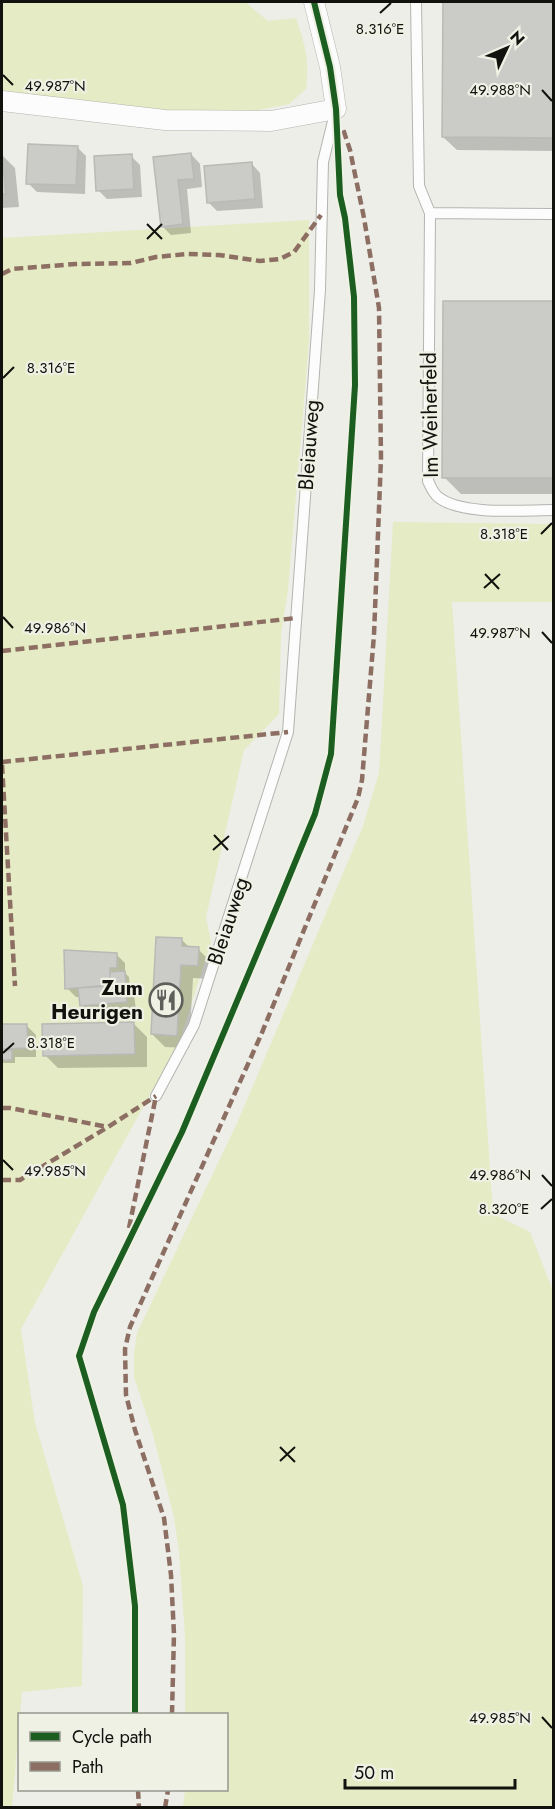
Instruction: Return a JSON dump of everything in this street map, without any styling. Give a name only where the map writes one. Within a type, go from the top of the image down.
[{"type":"street","points":[[2,101],[165,120],[271,121],[336,109],[330,68],[314,2]]},
{"type":"lane","name":"Im Weiherfeld","points":[[416,2],[419,186],[430,213],[428,481],[435,495],[447,503],[474,510],[554,510]]},
{"type":"lane","name":"Bleiauweg","points":[[156,1096],[194,1026],[288,732],[320,290],[323,162],[336,109]]},
{"type":"lane","points":[[430,213],[554,214]]},
{"type":"green space","points":[[2,2],[245,2],[268,21],[296,18],[306,53],[306,89],[289,104],[247,112],[162,114],[2,93]]},
{"type":"green space","points":[[309,220],[309,342],[288,590],[281,634],[279,714],[244,750],[206,917],[211,942],[180,1040],[21,1329],[35,1423],[83,1586],[82,1686],[22,1692],[20,1713],[18,1713],[12,1807],[2,1808],[2,238]]},
{"type":"green space","points":[[393,522],[553,524],[553,602],[452,602],[493,1214],[530,1232],[553,1291],[553,1807],[183,1807],[185,1791],[228,1791],[228,1713],[185,1713],[185,1635],[179,1552],[174,1517],[152,1431],[134,1377],[137,1333],[238,1121],[363,826],[379,773]]},
{"type":"building","points":[[443,2],[554,2],[554,138],[442,137]]},
{"type":"building","points":[[28,144],[78,146],[76,185],[26,184]]},
{"type":"building","points":[[2,153],[6,194],[2,194]]},
{"type":"building","points":[[191,153],[194,179],[178,180],[183,224],[161,227],[153,157]]},
{"type":"building","points":[[132,154],[134,189],[96,191],[94,156]]},
{"type":"building","points":[[252,162],[255,199],[207,203],[204,166]]},
{"type":"building","points":[[443,301],[554,301],[554,478],[442,478]]},
{"type":"building","name":"Zum Heurigen","points":[[156,937],[182,938],[182,946],[199,947],[198,966],[181,965],[177,1036],[151,1034]]},
{"type":"building","points":[[64,950],[117,953],[117,968],[110,968],[110,985],[65,989]]},
{"type":"building","points":[[125,971],[126,985],[110,986],[110,972]]},
{"type":"building","points":[[126,985],[127,1002],[80,1006],[78,988]]},
{"type":"building","points":[[134,1022],[135,1054],[43,1056],[42,1024]]},
{"type":"building","points":[[2,1024],[27,1024],[28,1048],[2,1049]]},
{"type":"building","points":[[2,1050],[12,1050],[12,1060],[2,1060]]},
{"type":"marked path","points":[[172,1713],[174,1634],[171,1575],[164,1518],[126,1395],[125,1349],[130,1327],[261,1035],[358,798],[362,780],[374,635],[381,458],[379,308],[364,218],[350,150],[342,126]]},
{"type":"marked path","points":[[2,274],[12,269],[131,263],[156,257],[187,254],[219,255],[260,261],[280,259],[294,252],[321,215]]},
{"type":"marked path","points":[[2,651],[296,618]]},
{"type":"marked path","points":[[2,762],[288,732]]},
{"type":"marked path","points":[[2,765],[15,986]]},
{"type":"marked path","points":[[2,1180],[20,1180],[156,1096]]},
{"type":"marked path","points":[[129,1228],[156,1096]]},
{"type":"marked path","points":[[2,1108],[108,1127]]},
{"type":"marked path","points":[[138,1791],[139,1808]]},
{"type":"marked path","points":[[165,1808],[168,1791]]},
{"type":"cycle path","points":[[135,1713],[135,1606],[123,1505],[79,1356],[94,1312],[182,1132],[280,899],[315,814],[331,754],[355,385],[354,297],[345,218],[340,195],[336,109],[330,67],[314,2]]},
{"type":"place","name":"Zum Heurigen","points":[[166,1000]]}]
